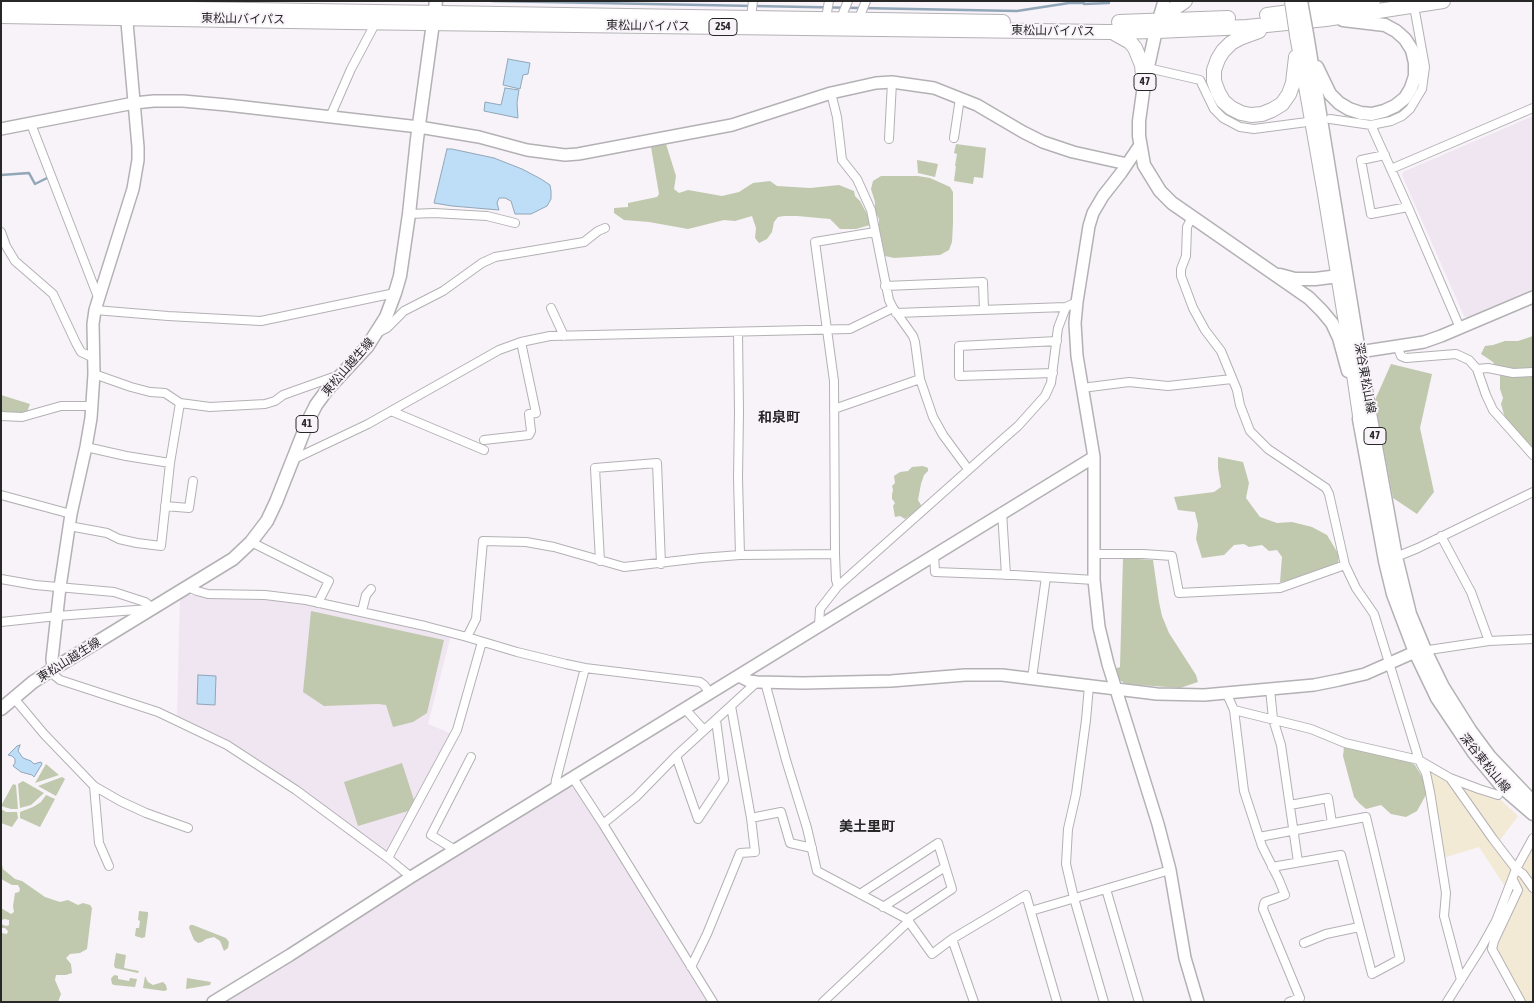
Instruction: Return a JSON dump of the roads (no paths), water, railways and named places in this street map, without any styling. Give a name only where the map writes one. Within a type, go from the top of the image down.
[{"type":"highway","points":[[1158,26],[1170,11],[1185,1]]},
{"type":"highway","points":[[1292,1],[1302,34],[1362,429]]},
{"type":"highway","name":"東松山バイパス","points":[[1,6],[859,18],[1247,27],[1373,1]]},
{"type":"highway","name":"東松山バイパス","points":[[1280,19],[1326,18],[1443,1]]},
{"type":"highway","name":"東松山バイパス","points":[[1,16],[126,9],[376,22],[434,12],[1108,32],[1158,26]]},
{"type":"highway","points":[[1280,19],[1231,43],[1223,51],[1214,70],[1216,86],[1223,101],[1231,108],[1251,115],[1262,114],[1282,104],[1289,94],[1293,83],[1302,34]]},
{"type":"highway","points":[[1108,32],[1118,34],[1135,48],[1142,65],[1144,84]]},
{"type":"main road","name":"深谷東松山線","points":[[1301,1],[1302,34],[1396,557],[1420,651],[1470,730],[1490,757],[1533,802]]},
{"type":"main road","points":[[1280,19],[1324,1]]},
{"type":"main road","name":"東松山越生線","points":[[1,709],[14,697],[53,669],[233,559],[251,542],[267,521],[316,405],[377,333],[386,317],[395,293],[400,276],[409,214],[434,12]]},
{"type":"main road","points":[[1302,34],[1324,83],[1330,94],[1339,103],[1360,113],[1372,114],[1395,106],[1411,88],[1415,76],[1412,50],[1405,40],[1396,31],[1385,26],[1352,20],[1326,18]]},
{"type":"main road","name":"深谷東松山線","points":[[1158,26],[1144,84],[1139,121],[1139,136],[1144,165],[1151,178],[1172,203],[1309,298],[1332,323],[1345,357],[1362,429],[1378,524],[1391,586],[1420,651],[1437,698],[1474,753],[1504,789],[1533,814]]},
{"type":"main road","name":"深谷東松山線","points":[[1273,274],[1295,279],[1315,280],[1338,276]]},
{"type":"street","points":[[751,17],[753,1]]},
{"type":"street","points":[[826,18],[829,1]]},
{"type":"street","points":[[841,18],[848,1]]},
{"type":"street","points":[[859,18],[866,1]]},
{"type":"street","points":[[1158,26],[1164,1]]},
{"type":"street","points":[[1330,119],[1371,126],[1391,121],[1402,116],[1410,109],[1422,90],[1425,78],[1425,67],[1414,6]]},
{"type":"street","points":[[126,9],[138,148],[137,172],[95,310],[93,324],[94,374],[92,406],[86,447],[70,520],[60,587],[52,659],[55,676],[60,680],[158,712],[227,745],[296,790],[411,877]]},
{"type":"street","points":[[330,118],[351,69],[376,22]]},
{"type":"street","points":[[1148,68],[1200,80],[1214,109],[1223,118],[1240,127],[1254,130],[1307,122]]},
{"type":"street","points":[[889,139],[892,82]]},
{"type":"street","points":[[1,130],[134,104],[154,101],[183,101],[419,127],[479,137],[527,150],[578,154],[732,124],[831,93],[876,83],[892,82],[934,88],[976,105],[1043,142],[1073,152],[1126,164]]},
{"type":"street","points":[[831,93],[837,117],[842,160],[861,185],[871,210],[885,286],[895,311],[913,336],[920,379],[933,418],[968,469]]},
{"type":"street","points":[[954,138],[960,98]]},
{"type":"street","points":[[1391,169],[1533,108]]},
{"type":"street","points":[[31,124],[98,297]]},
{"type":"street","points":[[1371,126],[1460,328]]},
{"type":"street","points":[[819,626],[820,609],[838,586],[1013,431],[1045,396],[1053,374],[1058,328],[1072,305],[1093,213],[1140,144]]},
{"type":"street","points":[[1385,155],[1361,160],[1371,214],[1408,208]]},
{"type":"street","points":[[409,214],[434,213],[487,216],[515,223]]},
{"type":"street","points":[[1192,217],[1187,227],[1187,248],[1181,276],[1193,308],[1205,330],[1220,351],[1232,379],[1245,420],[1255,438],[1268,449],[1326,488],[1345,565],[1356,588],[1374,614],[1419,760],[1426,773],[1446,894],[1444,916],[1461,980]]},
{"type":"street","points":[[377,333],[387,328],[404,311],[443,291],[482,263],[496,257],[584,242],[598,231],[606,228]]},
{"type":"street","points":[[1,232],[4,249],[53,294],[78,347],[84,354],[94,358]]},
{"type":"street","points":[[838,586],[835,554],[834,381],[815,242],[875,232]]},
{"type":"street","points":[[885,286],[983,282],[984,310]]},
{"type":"street","points":[[95,310],[262,321],[395,293]]},
{"type":"street","points":[[1360,352],[1424,342],[1533,297]]},
{"type":"street","points":[[292,460],[368,424],[499,350],[521,342],[550,336],[854,328],[895,311],[984,310],[1072,305]]},
{"type":"street","points":[[1072,305],[1076,323],[1076,347],[1094,457],[1094,580],[1099,627],[1108,664],[1148,788],[1170,870],[1181,939],[1198,1002]]},
{"type":"street","points":[[551,308],[564,336]]},
{"type":"street","points":[[738,332],[740,555]]},
{"type":"street","points":[[1053,374],[959,376],[959,346],[1057,341]]},
{"type":"street","points":[[484,440],[529,434],[531,431],[529,414],[536,413],[521,342]]},
{"type":"street","points":[[1397,346],[1401,356],[1406,358],[1456,354],[1469,360],[1477,369],[1493,410],[1533,455]]},
{"type":"street","points":[[1477,369],[1488,368],[1514,373],[1533,372]]},
{"type":"street","points":[[94,374],[150,392],[165,393],[180,403],[210,407],[266,404],[275,401],[283,395],[333,376],[341,375]]},
{"type":"street","points":[[834,409],[920,379]]},
{"type":"street","points":[[1082,388],[1129,382],[1168,386],[1232,379]]},
{"type":"street","points":[[1,496],[119,538],[137,543],[161,546],[170,463],[180,403]]},
{"type":"street","points":[[1,416],[22,417],[61,406],[92,406]]},
{"type":"street","points":[[391,411],[484,450]]},
{"type":"street","points":[[86,447],[170,463]]},
{"type":"street","points":[[213,1002],[411,877],[1094,457]]},
{"type":"street","points":[[600,560],[595,468],[657,463],[661,564]]},
{"type":"street","points":[[165,506],[189,508],[193,481]]},
{"type":"street","points":[[1396,557],[1533,492]]},
{"type":"street","points":[[1002,512],[1006,575]]},
{"type":"street","points":[[1441,536],[1471,592],[1489,641]]},
{"type":"street","points":[[468,637],[476,620],[482,541],[526,542],[546,545],[624,567],[740,555],[835,554]]},
{"type":"street","points":[[251,542],[329,581],[318,602]]},
{"type":"street","points":[[934,554],[935,572],[1094,580]]},
{"type":"street","points":[[1094,554],[1172,556],[1179,594],[1280,588],[1345,565]]},
{"type":"street","points":[[1032,678],[1046,577]]},
{"type":"street","points":[[1,579],[35,585],[114,592],[145,602],[154,609]]},
{"type":"street","points":[[188,587],[208,594],[265,595],[318,602],[468,637],[534,657],[585,668],[700,682],[710,693]]},
{"type":"street","points":[[362,611],[366,595],[371,589]]},
{"type":"street","points":[[1,622],[154,609]]},
{"type":"street","points":[[739,676],[750,681],[761,682],[892,681],[977,674],[1002,675],[1170,695],[1204,695],[1314,685],[1365,674],[1420,651],[1489,641],[1533,639]]},
{"type":"street","points":[[388,858],[457,730],[482,642]]},
{"type":"street","points":[[555,788],[585,668]]},
{"type":"street","points":[[603,824],[636,797],[704,730],[761,682]]},
{"type":"street","points":[[761,682],[812,848],[817,871],[908,920],[932,954],[952,939],[1026,895],[1057,1002]]},
{"type":"street","points":[[1089,686],[1076,794],[1068,829],[1066,864],[1104,1002]]},
{"type":"street","points":[[1270,689],[1273,719],[1281,745],[1298,862]]},
{"type":"street","points":[[1226,692],[1234,710],[1244,791],[1259,837],[1285,895],[1266,902],[1263,909],[1300,998],[1289,1002]]},
{"type":"street","points":[[14,697],[44,734],[94,786],[146,813],[188,828]]},
{"type":"street","points":[[691,967],[707,934],[740,853],[755,852],[732,706]]},
{"type":"street","points":[[685,709],[704,730]]},
{"type":"street","points":[[1234,710],[1311,729],[1345,743],[1419,760],[1450,778],[1498,795]]},
{"type":"street","points":[[676,756],[698,819],[724,780],[716,720]]},
{"type":"street","points":[[455,850],[431,835],[471,757]]},
{"type":"street","points":[[573,778],[713,1002]]},
{"type":"street","points":[[1450,778],[1492,838],[1533,888]]},
{"type":"street","points":[[94,786],[99,843],[109,866]]},
{"type":"street","points":[[1290,805],[1328,798],[1332,823]]},
{"type":"street","points":[[751,818],[780,812],[790,843],[812,848]]},
{"type":"street","points":[[1259,837],[1366,817],[1400,959],[1372,974],[1341,855],[1272,867]]},
{"type":"street","points":[[1448,1002],[1496,921],[1516,869],[1533,838]]},
{"type":"street","points":[[824,1002],[908,920],[952,889],[938,843],[860,894]]},
{"type":"street","points":[[883,907],[945,867]]},
{"type":"street","points":[[1030,911],[1170,870]]},
{"type":"street","points":[[1513,880],[1518,890],[1492,949],[1522,1002]]},
{"type":"street","points":[[1106,889],[1139,1002]]},
{"type":"street","points":[[1304,943],[1326,934],[1360,927]]},
{"type":"street","points":[[952,939],[974,1002]]},
{"type":"water","points":[[508,59],[530,63],[528,74],[523,75],[520,89],[503,85]]},
{"type":"water","points":[[505,88],[519,90],[517,103],[518,118],[484,111],[485,102],[501,105]]},
{"type":"water","points":[[447,149],[494,158],[522,169],[550,185],[551,199],[547,206],[531,214],[515,214],[511,201],[505,198],[499,198],[497,203],[499,210],[434,203]]},
{"type":"water","points":[[198,675],[216,676],[215,705],[197,704]]},
{"type":"water","points":[[20,745],[18,751],[23,758],[34,764],[41,762],[42,764],[34,777],[21,772],[13,766],[15,759],[8,755]]},
{"type":"waterway","points":[[492,1],[1017,11],[1069,3],[1109,3]]},
{"type":"waterway","points":[[1,175],[29,173],[35,184],[49,177],[49,179]]},
{"type":"district","name":"和泉町","points":[[779,418]]},
{"type":"district","name":"美土里町","points":[[867,827]]}]
